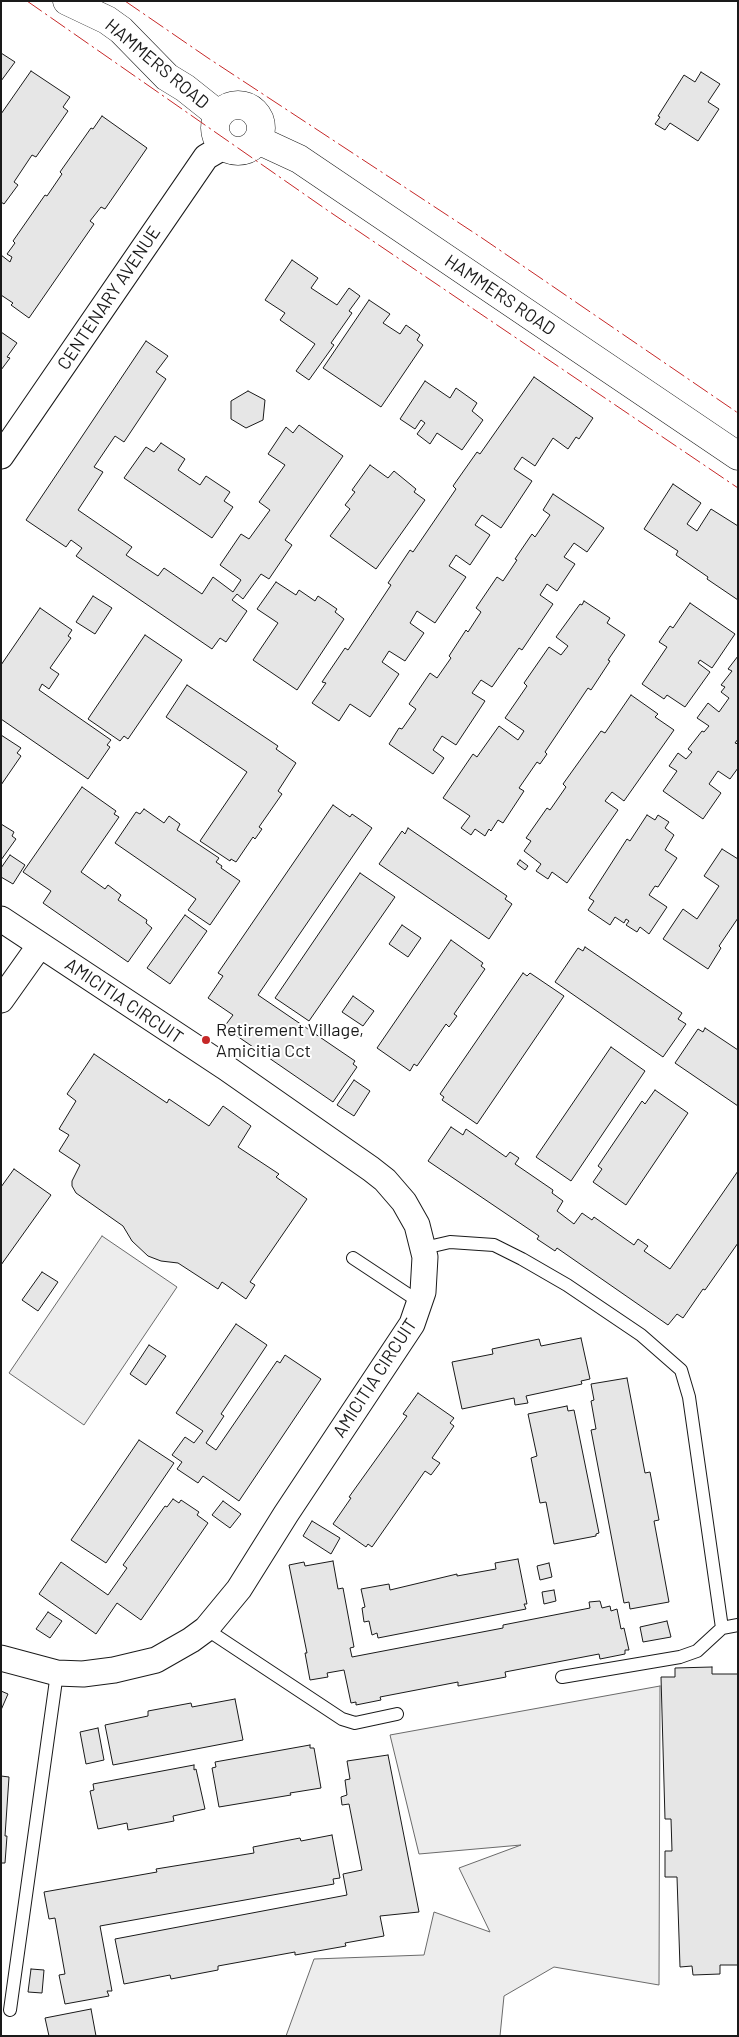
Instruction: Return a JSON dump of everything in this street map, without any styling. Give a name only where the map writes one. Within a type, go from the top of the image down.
[{"type":"street","name":"HAMMERS ROAD","points":[[67,1],[107,20],[121,30],[167,77],[185,88],[219,115]]},
{"type":"street","points":[[238,105],[250,108],[260,120],[261,134],[258,140],[246,151],[237,152],[223,146],[216,136],[214,127],[219,115],[230,106],[238,105]]},
{"type":"street","name":"HAMMERS ROAD","points":[[258,140],[299,159],[738,456]]},
{"type":"street","name":"CENTENARY AVENUE","points":[[1,456],[206,157],[223,146]]},
{"type":"street","name":"AMICITIA CIRCUIT","points":[[1,918],[371,1168],[404,1202],[417,1225],[425,1257],[425,1283],[421,1303],[412,1324],[286,1514],[239,1589],[206,1629],[165,1655],[137,1666],[82,1674],[57,1673],[1,1658]]},
{"type":"street","points":[[1,1000],[40,945]]},
{"type":"lane","points":[[424,1248],[450,1242],[494,1245],[522,1259],[583,1296],[641,1335],[681,1370],[689,1396],[722,1628]]},
{"type":"lane","points":[[353,1258],[421,1303]]},
{"type":"lane","points":[[562,1677],[680,1657],[696,1651],[722,1628],[738,1625]]},
{"type":"lane","points":[[206,1629],[342,1719],[355,1723],[397,1714]]},
{"type":"lane","points":[[10,2010],[57,1673]]},
{"type":"shaded area","points":[[102,1236],[177,1287],[84,1425],[9,1373]]},
{"type":"shaded area","points":[[660,1686],[659,1985],[554,1967],[504,1996],[500,2036],[286,2036],[314,1959],[424,1955],[434,1912],[490,1932],[459,1868],[521,1845],[419,1854],[390,1735]]},
{"type":"building","points":[[1,53],[15,62],[1,81]]},
{"type":"building","points":[[31,71],[70,97],[63,107],[68,111],[36,157],[32,155],[14,182],[18,185],[4,204],[1,202],[1,114]]},
{"type":"building","points":[[701,72],[720,84],[708,102],[719,109],[698,141],[670,123],[665,130],[655,124],[684,75],[695,82]]},
{"type":"building","points":[[102,116],[147,148],[105,209],[101,207],[90,221],[94,224],[29,318],[1,295],[1,255],[10,262],[12,257],[7,254],[15,243],[13,241],[45,195],[47,196],[62,174],[60,172],[91,128],[93,129]]},
{"type":"building","points":[[292,260],[318,278],[311,288],[337,305],[349,288],[360,296],[349,311],[352,313],[331,343],[334,345],[309,380],[296,371],[315,344],[280,320],[285,313],[265,300]]},
{"type":"building","points":[[369,300],[390,314],[383,323],[400,334],[406,325],[420,335],[417,340],[423,345],[381,407],[323,368]]},
{"type":"building","points":[[1,332],[17,343],[7,357],[10,358],[1,370]]},
{"type":"building","points":[[146,341],[168,356],[156,372],[166,379],[124,442],[115,436],[94,467],[103,472],[78,510],[132,547],[126,555],[158,576],[164,568],[202,594],[213,577],[233,592],[241,580],[220,565],[241,534],[249,539],[270,510],[259,502],[285,465],[268,454],[286,427],[293,433],[299,425],[343,456],[285,540],[292,545],[269,579],[261,574],[243,599],[237,594],[232,600],[247,611],[226,642],[220,638],[212,649],[76,556],[82,548],[71,540],[66,547],[26,520]]},
{"type":"building","points":[[534,377],[593,418],[579,439],[576,437],[568,449],[553,438],[535,466],[522,457],[514,469],[532,481],[501,528],[482,515],[475,525],[490,535],[470,565],[456,555],[449,566],[466,577],[435,623],[417,611],[410,623],[424,633],[405,661],[389,651],[382,662],[399,674],[370,717],[350,704],[339,721],[312,703],[326,683],[322,682],[345,648],[348,650],[391,585],[388,583],[410,550],[413,552],[456,489],[453,486],[477,452],[480,454]]},
{"type":"building","points":[[425,381],[450,398],[456,388],[477,403],[472,411],[483,420],[462,450],[437,433],[430,444],[417,434],[425,423],[421,420],[415,429],[400,419]]},
{"type":"building","points":[[248,391],[265,400],[263,420],[246,428],[231,419],[231,401]]},
{"type":"building","points":[[161,443],[185,459],[178,470],[200,485],[206,476],[230,492],[224,501],[233,507],[212,538],[124,478],[146,447],[154,452]]},
{"type":"building","points":[[370,465],[388,478],[394,471],[416,489],[414,492],[425,500],[376,569],[330,536],[350,509],[345,505],[355,492],[352,490]]},
{"type":"building","points":[[673,484],[701,503],[687,524],[697,531],[711,509],[738,526],[738,600],[676,555],[678,551],[644,529]]},
{"type":"building","points":[[553,494],[604,528],[587,552],[574,543],[564,557],[575,564],[557,591],[547,584],[540,595],[553,604],[522,650],[519,648],[492,687],[481,680],[472,693],[485,701],[456,745],[442,736],[433,750],[444,758],[433,774],[389,744],[399,728],[402,729],[416,709],[409,704],[430,673],[437,678],[451,658],[449,656],[466,630],[468,632],[481,612],[476,608],[497,577],[503,581],[532,534],[535,537],[550,515],[543,510]]},
{"type":"building","points":[[276,582],[296,595],[299,590],[315,601],[318,596],[337,609],[335,612],[344,619],[297,690],[253,660],[278,623],[257,609]]},
{"type":"building","points":[[93,596],[112,608],[95,634],[76,622]]},
{"type":"building","points":[[584,601],[610,618],[607,623],[625,635],[591,690],[588,688],[545,752],[547,754],[540,764],[537,762],[519,788],[524,791],[503,823],[498,820],[491,831],[489,829],[485,836],[475,829],[471,835],[461,828],[470,816],[443,798],[473,754],[477,757],[499,726],[518,740],[524,731],[505,718],[527,686],[524,683],[549,647],[561,655],[568,646],[556,637]]},
{"type":"building","points":[[690,603],[735,634],[712,668],[700,660],[698,663],[710,672],[685,707],[667,695],[664,699],[642,684],[667,647],[659,642],[670,626],[673,628]]},
{"type":"building","points":[[40,608],[72,630],[68,636],[71,638],[50,668],[59,674],[49,689],[42,684],[39,690],[111,740],[107,745],[110,747],[88,779],[1,719],[1,665]]},
{"type":"building","points":[[145,635],[182,660],[128,739],[124,736],[120,741],[88,719]]},
{"type":"building","points":[[738,656],[738,739],[735,743],[738,744],[738,768],[730,779],[718,771],[709,784],[721,793],[703,819],[663,791],[677,771],[669,766],[678,753],[686,759],[692,752],[688,749],[702,731],[704,732],[709,726],[697,718],[708,703],[719,712],[729,698],[721,692],[725,687],[721,685],[732,671],[728,669]]},
{"type":"building","points":[[187,685],[278,746],[276,749],[296,763],[278,791],[282,794],[259,827],[262,829],[255,839],[253,837],[236,862],[231,859],[230,861],[200,841],[247,772],[166,717]]},
{"type":"building","points":[[631,695],[658,714],[655,717],[674,730],[624,801],[612,792],[605,801],[618,810],[567,883],[552,872],[548,879],[536,871],[541,864],[524,851],[531,841],[526,838],[547,808],[550,810],[566,787],[563,784],[601,731],[605,733]]},
{"type":"building","points":[[1,735],[21,748],[17,753],[21,756],[1,785]]},
{"type":"building","points":[[82,787],[116,811],[114,814],[119,817],[81,872],[105,889],[108,885],[121,895],[118,900],[147,920],[146,923],[152,928],[128,962],[43,903],[51,891],[23,872]]},
{"type":"building","points":[[333,805],[350,817],[352,814],[372,828],[258,995],[355,1061],[353,1064],[357,1067],[333,1102],[224,1027],[233,1015],[208,998],[223,976],[218,973]]},
{"type":"building","points":[[144,809],[164,823],[169,816],[180,824],[177,830],[219,858],[216,862],[222,866],[221,868],[240,881],[210,925],[188,910],[196,899],[115,843],[136,812],[140,814]]},
{"type":"building","points":[[647,815],[655,820],[658,815],[669,822],[665,828],[674,835],[665,850],[677,858],[658,887],[655,886],[649,895],[667,907],[649,934],[640,927],[637,932],[626,925],[629,921],[626,919],[624,923],[615,917],[610,925],[588,910],[594,901],[589,898],[627,839],[630,841]]},
{"type":"building","points":[[1,824],[14,832],[12,836],[16,839],[1,860]]},
{"type":"building","points":[[408,828],[507,896],[505,899],[512,904],[489,939],[379,864],[402,831],[405,834]]},
{"type":"building","points":[[722,849],[738,859],[738,918],[719,946],[721,948],[708,969],[663,939],[683,909],[697,919],[719,886],[704,876]]},
{"type":"building","points":[[10,855],[25,865],[13,884],[1,877],[1,868]]},
{"type":"building","points":[[520,860],[528,866],[525,870],[517,864]]},
{"type":"building","points":[[360,873],[395,897],[309,1021],[275,998]]},
{"type":"building","points":[[185,915],[207,931],[170,984],[147,968]]},
{"type":"building","points":[[402,925],[421,938],[408,957],[389,944]]},
{"type":"building","points":[[451,940],[483,963],[481,966],[485,969],[454,1014],[457,1016],[449,1027],[446,1024],[417,1066],[414,1064],[410,1071],[377,1048]]},
{"type":"building","points":[[585,947],[682,1013],[678,1019],[686,1024],[663,1057],[555,982],[578,948],[583,951]]},
{"type":"building","points":[[523,973],[527,976],[530,973],[564,996],[477,1124],[442,1100],[444,1097],[440,1094]]},
{"type":"building","points":[[353,996],[374,1011],[363,1026],[342,1012]]},
{"type":"building","points":[[705,1028],[738,1050],[738,1106],[675,1063],[698,1029],[703,1032]]},
{"type":"building","points":[[611,1047],[645,1071],[571,1181],[536,1157]]},
{"type":"building","points":[[94,1054],[167,1103],[169,1099],[209,1126],[223,1106],[251,1126],[238,1147],[279,1174],[276,1177],[307,1199],[250,1282],[255,1285],[246,1299],[222,1282],[218,1289],[178,1263],[161,1261],[148,1256],[132,1241],[123,1226],[76,1193],[72,1186],[72,1181],[80,1165],[59,1151],[69,1135],[59,1129],[76,1101],[67,1094]]},
{"type":"building","points":[[354,1080],[370,1091],[354,1116],[337,1105]]},
{"type":"building","points":[[655,1090],[688,1113],[626,1205],[593,1182],[602,1169],[598,1166],[642,1101],[645,1104]]},
{"type":"building","points":[[451,1127],[463,1135],[466,1129],[506,1157],[510,1152],[519,1158],[515,1164],[553,1190],[552,1193],[563,1201],[557,1211],[574,1224],[582,1213],[592,1220],[594,1217],[634,1245],[638,1239],[648,1246],[644,1251],[670,1269],[738,1171],[738,1243],[683,1318],[677,1314],[668,1325],[557,1248],[555,1251],[537,1239],[539,1236],[428,1161]]},
{"type":"building","points":[[14,1169],[51,1195],[1,1265],[1,1187]]},
{"type":"building","points":[[42,1272],[58,1282],[38,1311],[22,1300]]},
{"type":"building","points":[[236,1324],[267,1345],[221,1414],[224,1416],[206,1443],[216,1450],[277,1361],[280,1363],[285,1355],[321,1379],[239,1501],[203,1476],[198,1483],[177,1469],[182,1462],[172,1455],[185,1437],[194,1443],[203,1431],[176,1413]]},
{"type":"building","points":[[581,1338],[590,1379],[581,1381],[582,1384],[526,1396],[528,1403],[515,1405],[514,1398],[462,1409],[452,1362],[493,1354],[492,1349],[539,1339],[541,1346]]},
{"type":"building","points":[[149,1345],[166,1356],[146,1385],[130,1374]]},
{"type":"building","points":[[627,1378],[645,1473],[650,1472],[659,1520],[654,1521],[669,1602],[630,1609],[629,1602],[624,1603],[591,1430],[596,1429],[591,1401],[594,1400],[591,1384]]},
{"type":"building","points":[[418,1393],[454,1418],[450,1423],[454,1426],[432,1458],[440,1463],[431,1475],[425,1471],[372,1547],[368,1544],[366,1547],[333,1524],[351,1498],[349,1497],[407,1416],[403,1414]]},
{"type":"building","points":[[567,1406],[568,1411],[574,1410],[599,1533],[596,1536],[554,1544],[546,1502],[540,1503],[531,1458],[537,1456],[528,1414]]},
{"type":"building","points":[[139,1440],[174,1463],[106,1563],[71,1540]]},
{"type":"building","points":[[173,1499],[179,1503],[181,1500],[199,1512],[197,1515],[208,1523],[141,1620],[117,1603],[96,1634],[39,1594],[61,1562],[108,1595],[127,1568],[123,1565],[165,1506],[167,1507]]},
{"type":"building","points":[[223,1501],[241,1514],[230,1528],[212,1515]]},
{"type":"building","points":[[312,1521],[340,1538],[331,1554],[303,1536]]},
{"type":"building","points":[[518,1559],[527,1604],[524,1604],[526,1609],[378,1638],[377,1633],[372,1635],[369,1621],[364,1622],[362,1608],[365,1607],[361,1589],[389,1584],[390,1590],[457,1574],[457,1576],[496,1569],[495,1563]]},
{"type":"building","points":[[333,1561],[338,1589],[343,1588],[354,1647],[350,1648],[352,1657],[503,1628],[503,1625],[590,1608],[589,1602],[600,1601],[602,1608],[610,1606],[611,1611],[617,1609],[621,1629],[624,1628],[629,1650],[625,1650],[625,1654],[600,1659],[599,1654],[505,1672],[506,1677],[458,1686],[458,1682],[380,1697],[381,1700],[356,1705],[356,1702],[351,1703],[344,1670],[327,1673],[328,1677],[310,1680],[305,1653],[307,1653],[289,1565],[304,1562],[305,1566]]},
{"type":"building","points":[[549,1563],[552,1577],[540,1580],[537,1566]]},
{"type":"building","points":[[554,1590],[556,1601],[544,1604],[542,1592]]},
{"type":"building","points":[[48,1612],[62,1621],[50,1638],[36,1629]]},
{"type":"building","points":[[667,1621],[671,1637],[643,1642],[640,1627]]},
{"type":"building","points":[[712,1667],[712,1674],[738,1674],[738,1965],[720,1965],[720,1974],[693,1975],[692,1966],[680,1967],[677,1877],[665,1877],[665,1851],[672,1851],[671,1819],[665,1819],[661,1677],[675,1677],[675,1668]]},
{"type":"building","points":[[1,1691],[8,1694],[1,1710]]},
{"type":"building","points":[[235,1699],[243,1740],[113,1765],[105,1725],[148,1716],[148,1711],[191,1703],[192,1707]]},
{"type":"building","points":[[98,1728],[104,1760],[86,1764],[80,1732]]},
{"type":"building","points":[[310,1745],[310,1748],[314,1748],[321,1788],[219,1807],[212,1768],[216,1767],[215,1762]]},
{"type":"building","points":[[388,1755],[419,1912],[380,1916],[384,1936],[345,1943],[346,1946],[295,1955],[295,1952],[218,1966],[218,1970],[171,1979],[170,1975],[124,1984],[115,1939],[347,1895],[343,1874],[362,1870],[349,1804],[342,1805],[341,1797],[347,1795],[345,1780],[350,1779],[347,1761]]},
{"type":"building","points":[[194,1765],[205,1809],[173,1816],[174,1821],[128,1830],[127,1823],[98,1829],[90,1791],[94,1790],[93,1784]]},
{"type":"building","points":[[1,1776],[9,1777],[5,1863],[1,1863]]},
{"type":"building","points":[[332,1835],[340,1878],[333,1879],[334,1884],[100,1926],[112,1991],[107,1991],[109,1996],[65,2004],[59,1975],[65,1974],[55,1918],[49,1919],[44,1892],[157,1872],[156,1869],[254,1853],[253,1847],[300,1838],[301,1841]]},
{"type":"building","points":[[31,1969],[44,1970],[42,1993],[28,1992]]},
{"type":"building","points":[[91,2009],[96,2036],[49,2036],[45,2018]]},
{"type":"power","points":[[27,1],[327,210],[738,488]]},
{"type":"power","points":[[125,1],[208,58],[482,238],[738,413]]},
{"type":"place","name":"Retirement Village, Amicitia Cct","points":[[206,1040]]}]
